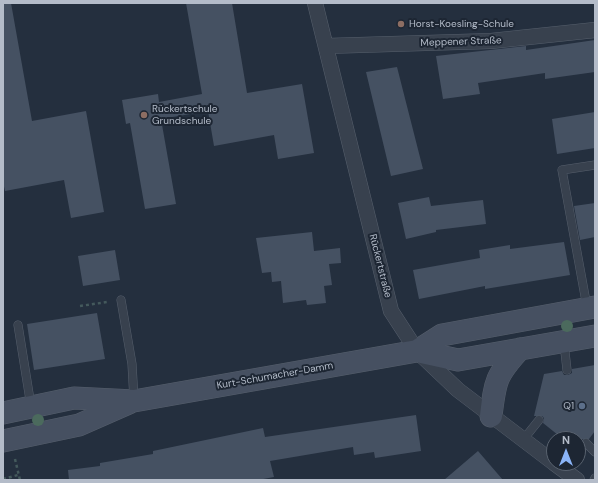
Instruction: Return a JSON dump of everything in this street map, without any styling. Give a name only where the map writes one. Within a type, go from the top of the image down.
[{"type":"main road","name":"Kurt-Schumacher-Damm","points":[[417,351],[442,335],[591,308]]},
{"type":"main road","name":"Kurt-Schumacher-Damm","points":[[3,413],[74,398],[134,401],[417,351],[458,360],[595,336]]},
{"type":"main road","points":[[491,416],[495,384],[504,366],[520,349]]},
{"type":"main road","name":"Kurt-Schumacher-Damm","points":[[3,441],[79,425],[134,401]]},
{"type":"street","name":"Rückertstraße","points":[[315,3],[391,311],[417,351],[458,390],[546,457]]},
{"type":"street","name":"Meppener Straße","points":[[326,46],[491,41],[595,30]]},
{"type":"street","name":"Rückertstraße","points":[[565,471],[577,480]]},
{"type":"lane","points":[[591,308],[562,170],[595,165]]},
{"type":"lane","points":[[122,300],[132,364],[134,401]]},
{"type":"lane","points":[[18,326],[32,406]]},
{"type":"lane","points":[[563,341],[567,370]]},
{"type":"lane","points":[[523,440],[539,420]]},
{"type":"lane","points":[[586,443],[595,452]]},
{"type":"path","points":[[80,306],[122,300]]},
{"type":"path","points":[[3,479],[18,475]]},
{"type":"building","points":[[3,3],[11,3],[32,121],[86,111],[104,212],[71,218],[64,180],[5,191],[3,182]]},
{"type":"building","points":[[186,3],[232,3],[247,93],[302,84],[314,153],[278,159],[274,135],[214,146],[208,111],[161,119],[176,204],[145,209],[130,123],[126,124],[122,100],[158,94],[159,102],[202,94]]},
{"type":"building","points":[[595,40],[595,72],[545,79],[545,73],[478,83],[480,94],[443,99],[436,56],[526,46],[526,50]]},
{"type":"building","points":[[397,67],[423,169],[391,176],[366,72]]},
{"type":"building","points":[[595,112],[595,148],[557,154],[552,119]]},
{"type":"building","points":[[429,197],[431,206],[483,200],[486,224],[436,230],[436,232],[406,239],[398,203]]},
{"type":"building","points":[[595,203],[595,237],[580,240],[574,206]]},
{"type":"building","points":[[312,232],[314,251],[340,248],[341,263],[329,264],[332,285],[324,286],[326,303],[307,305],[306,300],[283,303],[281,281],[272,282],[271,272],[262,273],[256,238]]},
{"type":"building","points":[[564,242],[570,275],[485,289],[485,286],[419,299],[413,270],[480,258],[479,250],[510,245],[510,249]]},
{"type":"building","points":[[115,250],[120,280],[83,286],[78,256]]},
{"type":"building","points":[[97,313],[105,359],[34,370],[27,324]]},
{"type":"building","points":[[595,365],[595,431],[589,439],[586,439],[586,431],[553,431],[543,423],[544,418],[542,416],[534,416],[544,374],[562,371],[564,375],[568,375],[572,373],[572,369]]},
{"type":"building","points":[[416,415],[421,451],[375,458],[374,452],[354,455],[353,447],[270,461],[274,477],[258,480],[69,480],[68,470],[100,466],[100,463],[153,454],[153,451],[263,428],[265,437]]},
{"type":"building","points":[[478,451],[503,480],[444,480]]},
{"type":"place","name":"Horst-Koesling-Schule","points":[[401,24]]},
{"type":"place","name":"Rückertschule Grundschule","points":[[144,115]]},
{"type":"place","name":"Q1","points":[[582,406]]}]
